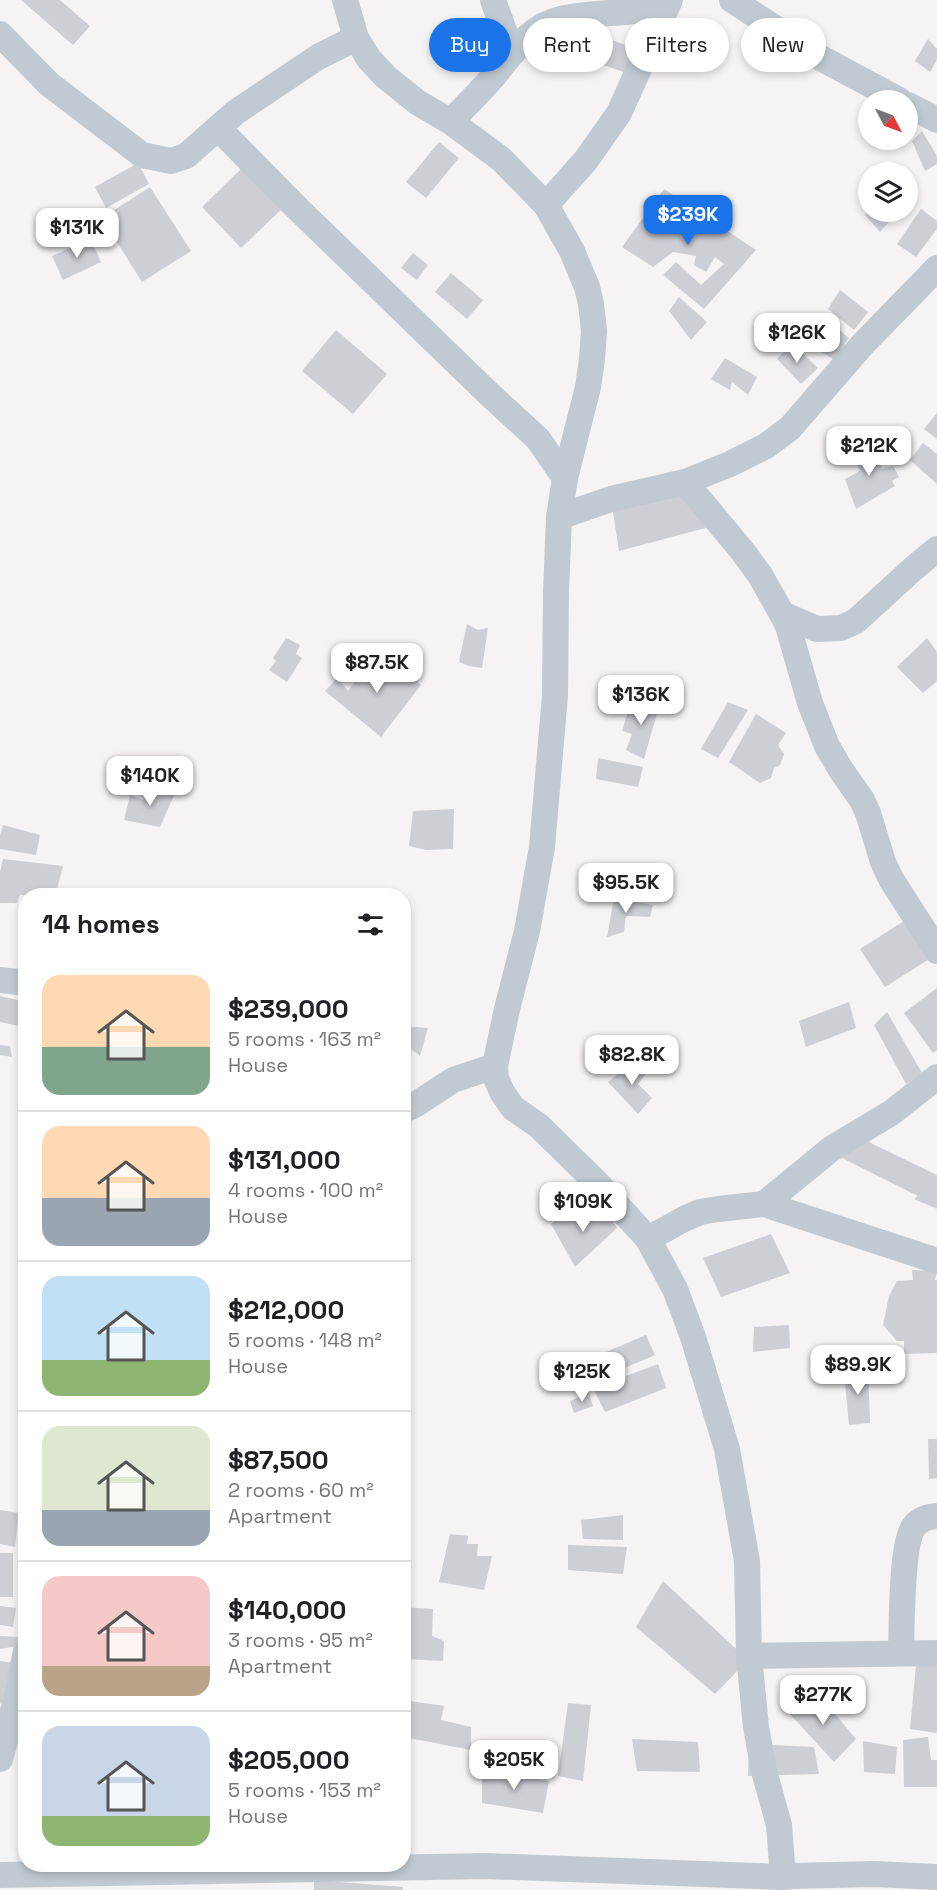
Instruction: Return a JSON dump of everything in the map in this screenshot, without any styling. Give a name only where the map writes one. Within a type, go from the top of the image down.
[{"type":"street","points":[[345,0],[356,38],[369,59],[386,77],[417,102],[451,122],[501,159],[546,205],[572,250],[589,296],[594,318],[592,359],[588,387],[559,517],[555,695],[545,821],[527,931],[495,1066],[496,1078],[501,1092],[513,1108],[538,1126],[605,1191],[648,1239],[675,1289],[693,1337],[727,1449],[747,1561],[749,1656],[756,1727],[764,1771],[779,1825],[788,1881]]},
{"type":"street","points":[[493,0],[512,53]]},
{"type":"street","points":[[732,0],[809,51],[881,90]]},
{"type":"street","points":[[451,122],[527,36],[549,22],[594,14],[656,8],[669,2]]},
{"type":"street","points":[[546,205],[586,160],[619,113],[669,2]]},
{"type":"street","points":[[0,34],[49,84],[142,155],[171,160],[182,158],[236,112],[318,57],[356,38]]},
{"type":"street","points":[[918,110],[937,120]]},
{"type":"street","points":[[218,128],[297,208],[538,439],[566,478]]},
{"type":"street","points":[[559,517],[611,499],[685,482],[752,454],[790,428],[869,338],[937,268]]},
{"type":"street","points":[[685,482],[744,553],[783,614],[810,703],[827,746],[862,800],[883,862],[898,890],[937,951]]},
{"type":"street","points":[[783,614],[817,628],[842,628],[856,621],[937,549]]},
{"type":"street","points":[[798,663],[832,628]]},
{"type":"street","points":[[0,980],[18,982]]},
{"type":"street","points":[[411,1107],[453,1080],[495,1066]]},
{"type":"street","points":[[764,1204],[831,1149],[891,1113],[937,1077]]},
{"type":"street","points":[[648,1239],[700,1212],[764,1204],[937,1261]]},
{"type":"street","points":[[901,1653],[902,1603],[910,1535],[920,1521],[927,1517],[937,1516]]},
{"type":"street","points":[[749,1656],[937,1653]]},
{"type":"street","points":[[0,1759],[18,1693]]},
{"type":"street","points":[[411,1867],[485,1866],[788,1881],[875,1874],[937,1877]]},
{"type":"street","points":[[0,1875],[162,1872]]},
{"type":"building","points":[[21,0],[60,0],[90,26],[73,45]]},
{"type":"building","points":[[928,39],[937,49],[937,60],[930,72],[915,61]]},
{"type":"building","points":[[613,40],[625,45],[625,72],[630,72],[629,74],[613,68]]},
{"type":"building","points":[[922,131],[937,156],[937,164],[925,171],[916,150],[918,150],[918,135]]},
{"type":"building","points":[[439,142],[459,158],[426,198],[406,182]]},
{"type":"building","points":[[138,163],[149,184],[106,208],[95,187]]},
{"type":"building","points":[[243,167],[283,208],[241,248],[202,207]]},
{"type":"building","points":[[150,187],[191,251],[142,282],[102,218]]},
{"type":"building","points":[[664,189],[756,250],[704,309],[663,275],[676,262],[701,285],[724,264],[715,257],[706,272],[694,265],[696,256],[673,252],[653,267],[622,247]]},
{"type":"building","points":[[921,209],[937,221],[937,229],[916,257],[897,244],[912,222],[918,222],[918,213]]},
{"type":"building","points":[[871,222],[889,222],[880,232]]},
{"type":"building","points":[[91,239],[101,262],[63,280],[52,256]]},
{"type":"building","points":[[413,253],[428,265],[417,280],[401,268]]},
{"type":"building","points":[[451,273],[483,300],[467,319],[435,292]]},
{"type":"building","points":[[840,290],[868,312],[854,330],[828,309]]},
{"type":"building","points":[[679,297],[707,322],[691,340],[669,311]]},
{"type":"building","points":[[822,316],[849,338],[834,360],[805,340]]},
{"type":"building","points":[[336,330],[387,374],[353,414],[302,371]]},
{"type":"building","points":[[791,343],[818,368],[801,384],[777,359]]},
{"type":"building","points":[[725,358],[757,377],[748,395],[732,382],[730,390],[711,379]]},
{"type":"building","points":[[937,413],[937,439],[924,429]]},
{"type":"building","points":[[872,441],[882,469],[893,466],[899,477],[892,481],[895,486],[856,509],[845,479],[860,471],[851,453]]},
{"type":"building","points":[[923,443],[937,454],[937,484],[910,460]]},
{"type":"building","points":[[701,475],[713,526],[619,551],[611,499]]},
{"type":"building","points":[[467,624],[478,630],[488,628],[482,668],[459,662]]},
{"type":"building","points":[[286,638],[300,645],[296,654],[302,658],[287,682],[269,670],[276,661],[273,658]]},
{"type":"building","points":[[927,638],[937,652],[937,681],[923,693],[897,667]]},
{"type":"building","points":[[376,654],[396,671],[402,666],[421,685],[381,737],[325,691],[337,678],[348,691]]},
{"type":"building","points":[[644,696],[661,699],[644,759],[626,750],[632,734],[622,731],[629,708],[639,711]]},
{"type":"building","points":[[728,702],[748,710],[718,758],[701,749]]},
{"type":"building","points":[[756,714],[786,733],[778,745],[784,754],[780,765],[774,768],[771,778],[760,783],[729,762]]},
{"type":"building","points":[[598,758],[643,767],[638,787],[596,779]]},
{"type":"building","points":[[149,783],[175,793],[160,827],[124,820],[130,795],[143,800]]},
{"type":"building","points":[[454,809],[453,849],[426,850],[409,846],[413,811]]},
{"type":"building","points":[[3,825],[40,835],[36,855],[0,849]]},
{"type":"building","points":[[3,859],[63,866],[57,888],[18,888],[17,903],[0,903],[0,872]]},
{"type":"building","points":[[614,898],[653,905],[650,917],[626,916],[624,932],[607,937]]},
{"type":"building","points":[[904,921],[931,958],[885,987],[860,949]]},
{"type":"building","points":[[937,988],[937,1050],[933,1053],[904,1013]]},
{"type":"building","points":[[0,996],[18,1000],[18,1026],[0,1022]]},
{"type":"building","points":[[849,1002],[856,1028],[806,1047],[799,1021]]},
{"type":"building","points":[[887,1012],[922,1073],[906,1084],[874,1025]]},
{"type":"building","points":[[411,1027],[428,1028],[420,1056],[411,1049]]},
{"type":"building","points":[[0,1045],[10,1046],[12,1057],[0,1055]]},
{"type":"building","points":[[636,1059],[649,1070],[638,1084],[652,1098],[638,1114],[608,1082]]},
{"type":"building","points":[[854,1135],[937,1175],[937,1209],[914,1199],[918,1196],[842,1158]]},
{"type":"building","points":[[589,1203],[599,1216],[606,1212],[617,1228],[575,1267],[551,1224],[563,1215],[569,1221]]},
{"type":"building","points":[[771,1234],[790,1273],[721,1297],[703,1258]]},
{"type":"building","points":[[912,1270],[937,1271],[935,1280],[937,1280],[937,1353],[904,1354],[904,1341],[897,1341],[883,1325],[889,1296],[897,1281],[913,1280]]},
{"type":"building","points":[[789,1325],[790,1348],[753,1352],[754,1327]]},
{"type":"building","points":[[646,1335],[655,1355],[594,1381],[592,1358]]},
{"type":"building","points":[[658,1364],[666,1388],[605,1412],[593,1388]]},
{"type":"building","points":[[868,1366],[870,1423],[849,1425],[844,1372]]},
{"type":"building","points":[[589,1393],[593,1406],[574,1413],[570,1401]]},
{"type":"building","points":[[928,1439],[937,1439],[937,1478],[929,1479]]},
{"type":"building","points":[[0,1510],[18,1513],[15,1547],[0,1544]]},
{"type":"building","points":[[623,1515],[623,1540],[583,1539],[581,1520]]},
{"type":"building","points":[[450,1534],[468,1536],[467,1544],[478,1544],[477,1556],[492,1556],[484,1590],[439,1582]]},
{"type":"building","points":[[568,1545],[627,1547],[623,1574],[568,1570]]},
{"type":"building","points":[[0,1553],[13,1553],[13,1597],[0,1597]]},
{"type":"building","points":[[663,1581],[748,1660],[715,1694],[636,1627]]},
{"type":"building","points":[[0,1606],[16,1608],[13,1627],[0,1625]]},
{"type":"building","points":[[411,1607],[433,1609],[432,1636],[444,1641],[443,1661],[411,1659]]},
{"type":"building","points":[[0,1636],[18,1637],[18,1646],[0,1649]]},
{"type":"building","points":[[918,1644],[937,1645],[937,1733],[910,1729]]},
{"type":"building","points":[[0,1661],[14,1663],[7,1679],[10,1687],[7,1699],[0,1704]]},
{"type":"building","points":[[814,1689],[856,1739],[834,1762],[790,1714]]},
{"type":"building","points":[[411,1701],[444,1706],[441,1720],[471,1727],[471,1750],[411,1738]]},
{"type":"building","points":[[568,1703],[591,1705],[583,1781],[558,1776]]},
{"type":"building","points":[[928,1737],[931,1760],[937,1760],[937,1787],[904,1787],[903,1740]]},
{"type":"building","points":[[632,1739],[698,1742],[700,1772],[637,1771]]},
{"type":"building","points":[[863,1741],[897,1747],[895,1774],[864,1772]]},
{"type":"building","points":[[749,1744],[814,1747],[819,1774],[748,1776]]},
{"type":"building","points":[[482,1769],[549,1781],[543,1813],[482,1803]]},
{"type":"building","points":[[314,1880],[403,1887],[403,1890],[314,1890]]}]
